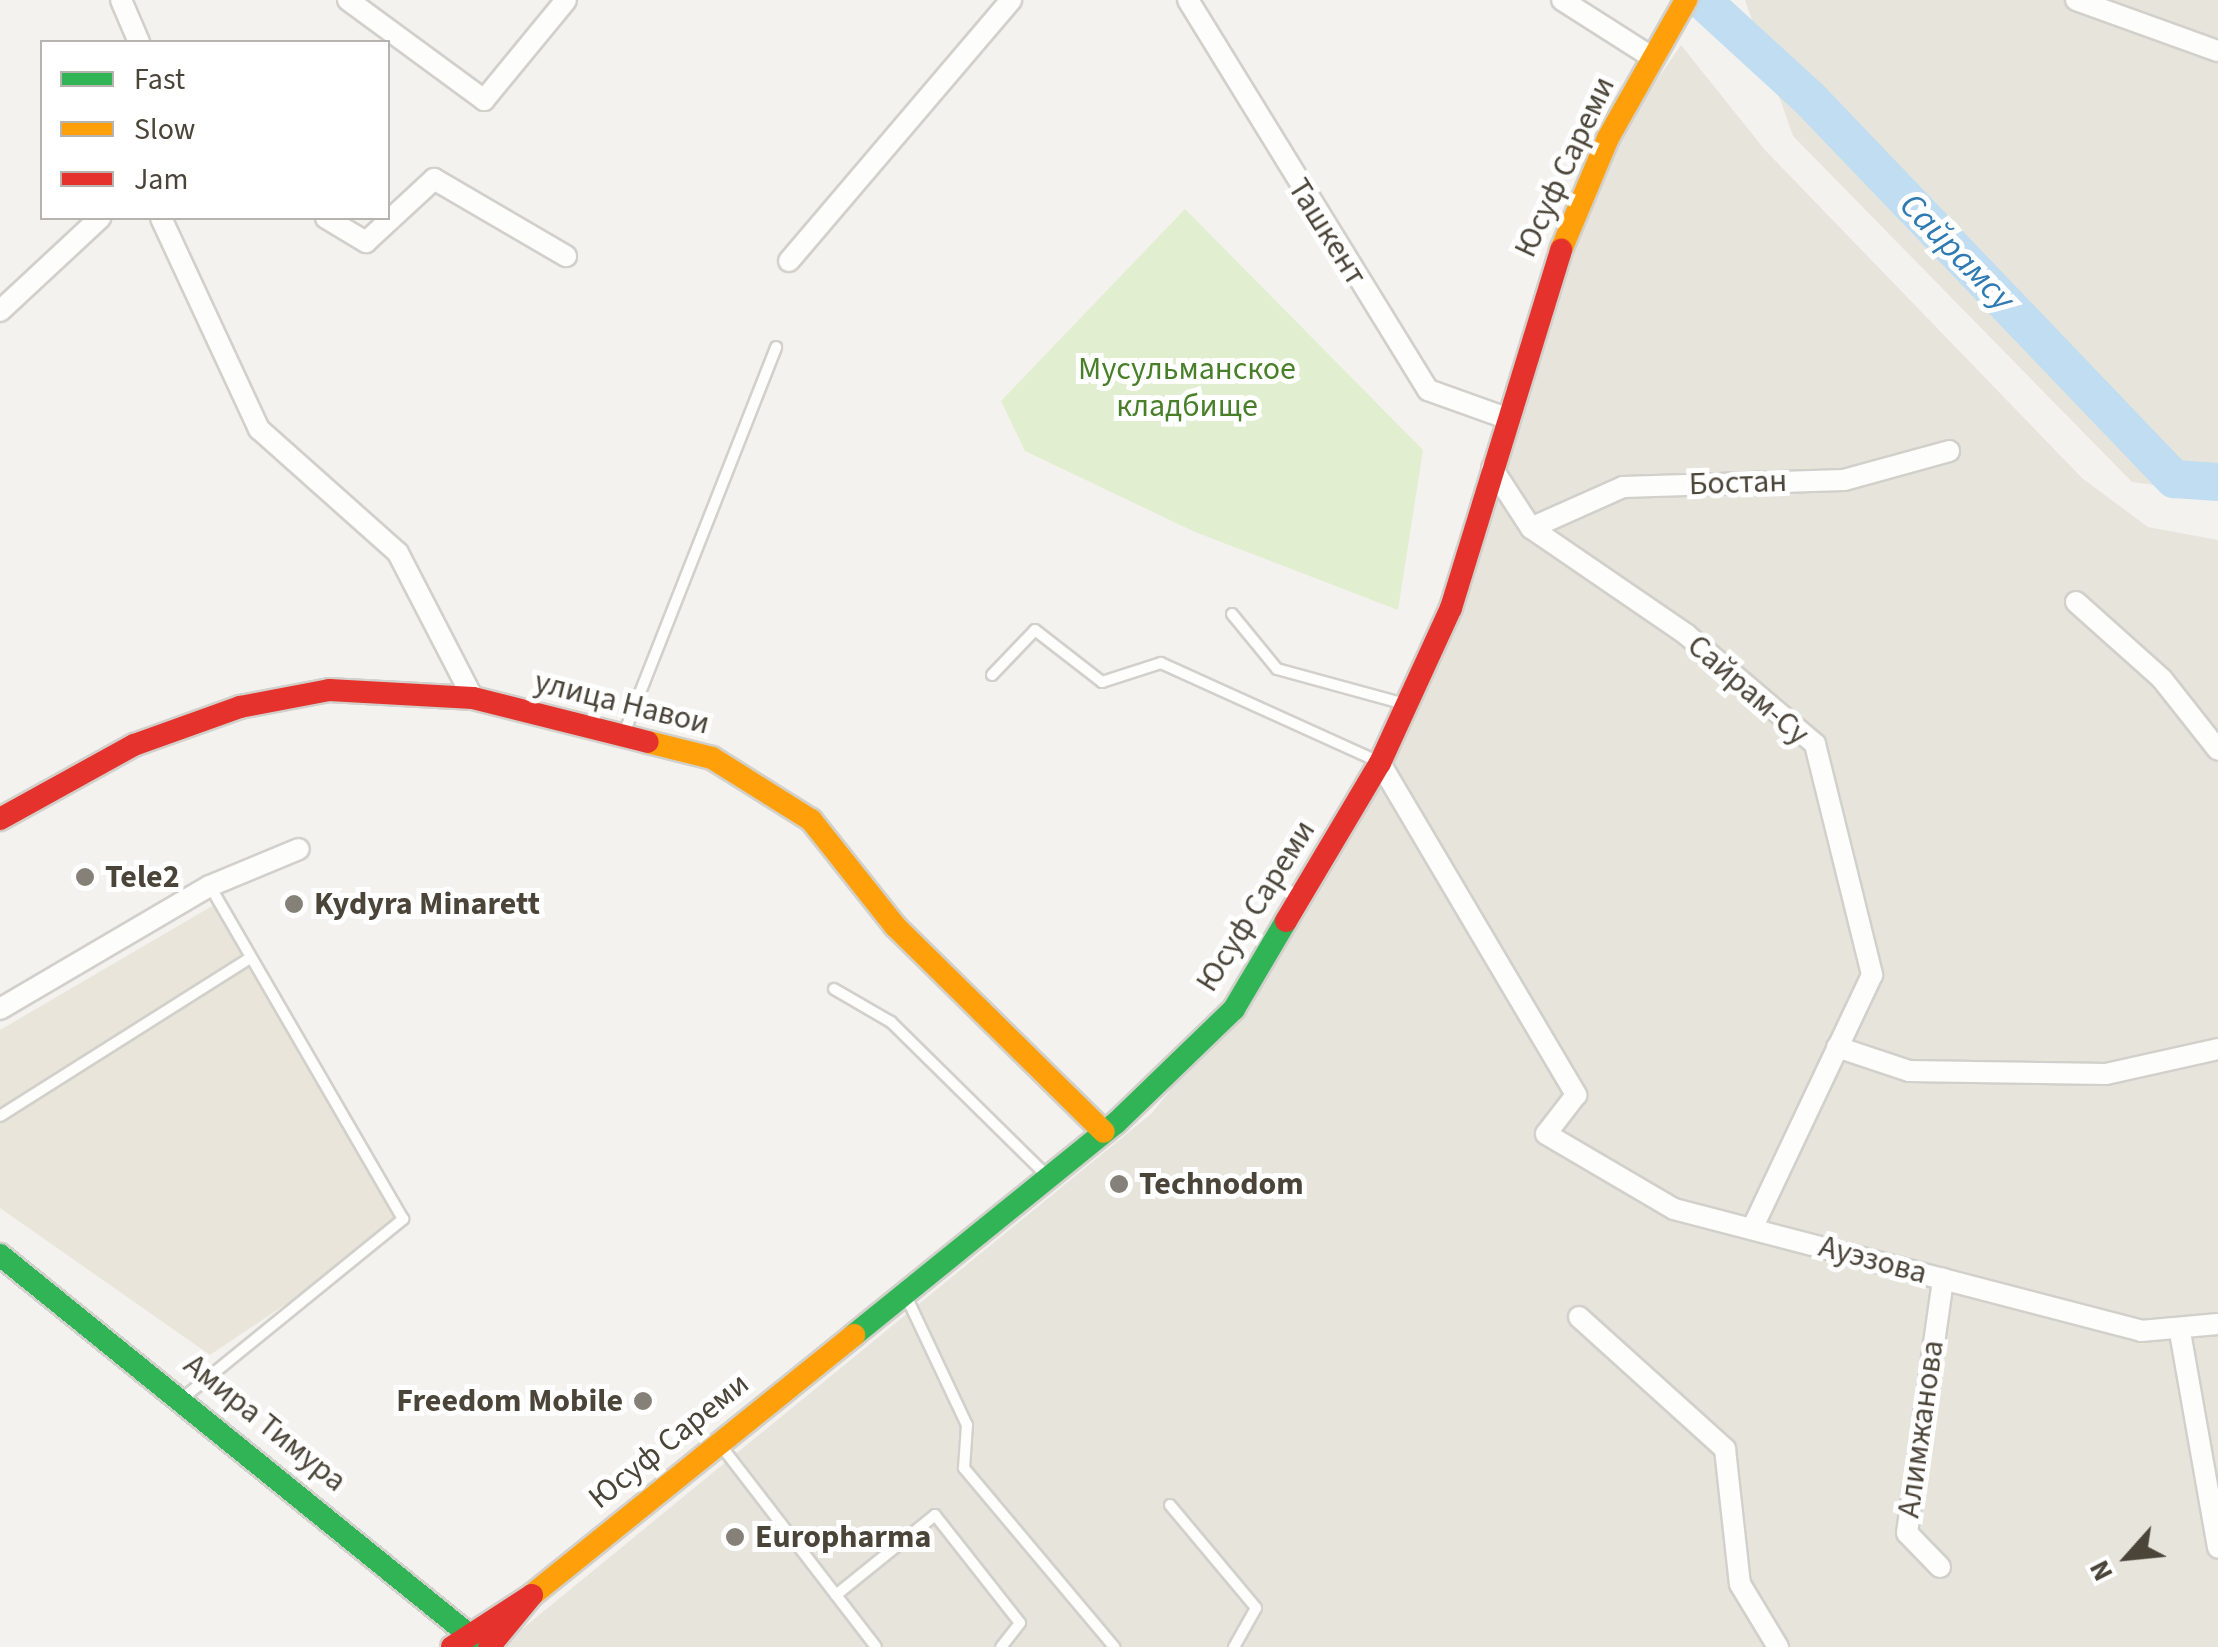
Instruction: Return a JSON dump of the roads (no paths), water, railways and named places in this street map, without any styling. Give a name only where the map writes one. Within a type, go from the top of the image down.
[{"type":"main road","name":"Юсуф Сареми","points":[[474,1644],[1104,1132],[1234,1009],[1380,763],[1451,608],[1544,291],[1608,138],[1686,0]]},
{"type":"main road","name":"улица Навои","points":[[0,820],[134,745],[240,707],[328,690],[474,698],[712,758],[797,806],[896,926],[1104,1132]]},
{"type":"main road","name":"Амира Тимура","points":[[0,1255],[183,1398],[474,1644]]},
{"type":"street","points":[[122,0],[137,40]]},
{"type":"street","points":[[348,0],[484,100],[566,0]]},
{"type":"street","points":[[790,261],[1011,0]]},
{"type":"street","name":"Ташкент","points":[[1188,0],[1428,390],[1506,418]]},
{"type":"street","points":[[1562,0],[1653,58]]},
{"type":"street","points":[[2076,0],[2218,51]]},
{"type":"street","points":[[390,219],[434,178],[566,256]]},
{"type":"street","points":[[0,311],[98,220]]},
{"type":"street","points":[[161,220],[259,430],[398,554],[474,698]]},
{"type":"street","points":[[329,220],[366,242],[389,220]]},
{"type":"street","name":"Бостан","points":[[1531,528],[1622,487],[1844,480],[1949,451]]},
{"type":"street","name":"Сайрам-Су","points":[[1492,468],[1531,528],[1686,635],[1815,744],[1872,975],[1752,1229]]},
{"type":"street","points":[[2076,602],[2162,679],[2218,750]]},
{"type":"street","name":"Ауэзова","points":[[1380,763],[1576,1095],[1546,1134],[1674,1209],[2140,1331],[2180,1332],[2218,1324]]},
{"type":"street","points":[[0,1009],[210,886],[299,848]]},
{"type":"street","points":[[1838,1048],[1909,1071],[2106,1074],[2218,1049]]},
{"type":"street","name":"Алимжанова","points":[[1940,1566],[1907,1533],[1911,1453],[1943,1278]]},
{"type":"street","points":[[1579,1317],[1725,1449],[1740,1584],[1778,1647]]},
{"type":"street","points":[[2180,1332],[2218,1548]]},
{"type":"lane","points":[[623,736],[776,347]]},
{"type":"lane","points":[[1232,614],[1277,669],[1406,704]]},
{"type":"lane","points":[[992,675],[1036,630],[1102,682],[1161,663],[1380,763]]},
{"type":"lane","points":[[183,1398],[402,1219],[210,886]]},
{"type":"lane","points":[[0,1116],[250,958]]},
{"type":"lane","points":[[834,988],[891,1022],[1047,1177]]},
{"type":"lane","points":[[904,1291],[967,1425],[964,1468],[1114,1647]]},
{"type":"lane","points":[[719,1442],[876,1647]]},
{"type":"lane","points":[[1170,1505],[1256,1608],[1234,1647]]},
{"type":"lane","points":[[836,1596],[935,1515],[1020,1623],[1000,1647]]},
{"type":"waterway","name":"Сайрамсу","points":[[1702,0],[1809,98],[2174,479],[2218,482]]},
{"type":"place","name":"Tele2","points":[[85,877]]},
{"type":"place","name":"Kydyra Minarett","points":[[294,904]]},
{"type":"place","name":"Technodom","points":[[1119,1184]]},
{"type":"place","name":"Freedom Mobile","points":[[643,1401]]},
{"type":"place","name":"Europharma","points":[[735,1537]]},
{"type":"park label","name":"Мусульманское кладбище","points":[[1187,388]]}]
